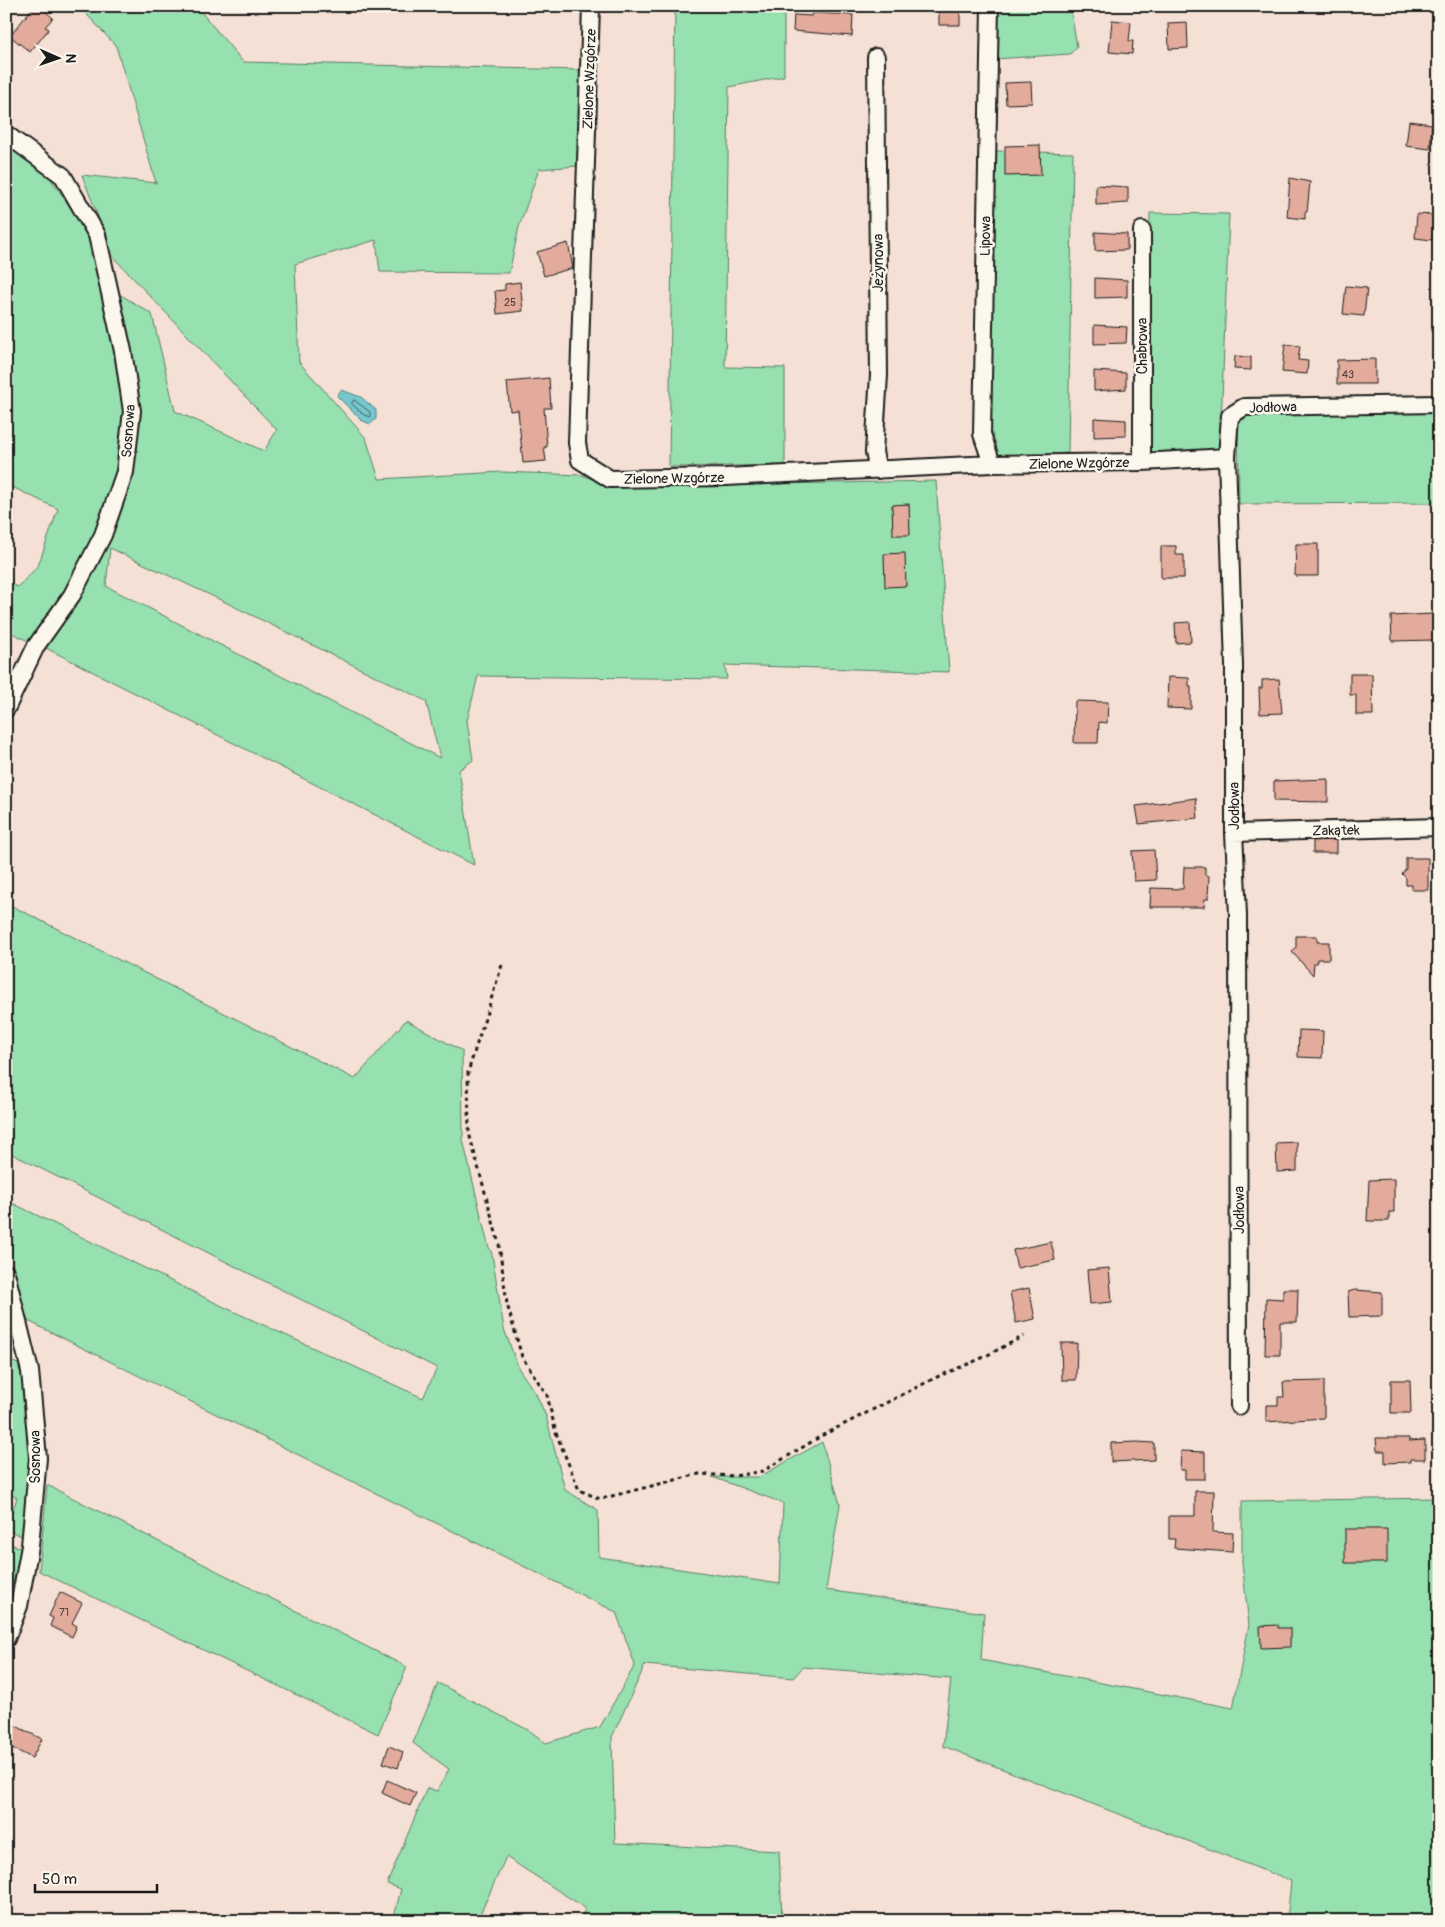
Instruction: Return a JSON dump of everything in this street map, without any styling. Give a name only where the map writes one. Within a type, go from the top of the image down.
[{"type":"street","name":"Zielone Wzgórze","points":[[591,6],[577,443],[580,460],[610,478],[726,477],[992,464],[1142,462],[1227,457]]},
{"type":"street","name":"Lipowa","points":[[990,6],[982,434],[992,464]]},
{"type":"street","name":"Jeżynowa","points":[[876,57],[878,375],[874,452],[878,470]]},
{"type":"street","name":"Sosnowa","points":[[6,134],[63,176],[97,235],[123,350],[132,411],[125,472],[103,535],[72,595],[36,646],[6,709]]},
{"type":"street","name":"Chabrowa","points":[[1142,230],[1142,462]]},
{"type":"street","name":"Jodłowa","points":[[1239,1406],[1239,983],[1234,833],[1234,665],[1227,457],[1230,416],[1244,407],[1439,404]]},
{"type":"street","name":"Zakątek","points":[[1234,833],[1439,827]]},
{"type":"street","name":"Sosnowa","points":[[6,1274],[30,1372],[38,1458],[30,1546],[19,1606],[6,1639]]},
{"type":"path","points":[[502,965],[468,1072],[468,1134],[499,1244],[507,1304],[522,1357],[547,1395],[556,1433],[579,1490],[600,1499],[699,1474],[735,1476],[763,1471],[824,1435],[937,1377],[980,1359],[1024,1336]]},
{"type":"green space","points":[[79,6],[196,6],[243,62],[581,70],[578,166],[539,169],[519,227],[509,273],[380,272],[376,240],[295,264],[299,362],[366,438],[379,479],[501,472],[582,475],[613,487],[936,481],[949,672],[725,665],[727,679],[478,676],[467,721],[473,760],[459,770],[474,865],[42,646],[131,462],[116,292],[152,314],[175,411],[264,451],[277,430],[114,258],[82,175],[156,183],[116,46]],"holes":[[[110,548],[225,602],[426,701],[440,758],[106,586]]]},
{"type":"green space","points":[[675,6],[784,6],[784,76],[729,87],[725,367],[785,368],[785,465],[669,467]]},
{"type":"green space","points":[[996,6],[1070,6],[1077,47],[1070,54],[995,59]]},
{"type":"green space","points":[[6,146],[47,173],[92,239],[128,407],[123,447],[97,528],[73,586],[6,698],[6,685],[30,642],[6,630],[6,582],[18,587],[38,566],[58,509],[6,484]]},
{"type":"green space","points":[[993,151],[1073,153],[1068,453],[997,457],[988,433]]},
{"type":"green space","points":[[1150,213],[1229,214],[1220,452],[1152,452],[1145,439]]},
{"type":"green space","points":[[1437,408],[1437,503],[1239,504],[1238,423],[1256,411]]},
{"type":"green space","points":[[6,903],[355,1079],[406,1020],[462,1051],[463,1140],[488,1245],[492,1254],[504,1329],[519,1369],[536,1394],[546,1416],[565,1490],[598,1510],[599,1557],[780,1584],[783,1503],[712,1477],[759,1477],[822,1442],[840,1504],[826,1590],[984,1613],[981,1660],[1233,1708],[1249,1625],[1242,1563],[1242,1501],[1439,1498],[1439,1921],[1287,1921],[1291,1881],[943,1746],[951,1679],[803,1667],[793,1678],[645,1665],[612,1737],[615,1843],[779,1851],[782,1921],[581,1921],[585,1908],[506,1857],[477,1921],[393,1921],[401,1889],[387,1884],[427,1788],[437,1791],[449,1769],[413,1743],[438,1683],[530,1731],[546,1743],[600,1727],[635,1665],[616,1612],[22,1318],[6,1226],[6,1200],[224,1307],[423,1398],[437,1368],[6,1151]]},
{"type":"green space","points":[[6,1359],[18,1364],[28,1400],[30,1447],[26,1538],[6,1529],[17,1498],[6,1492]]},
{"type":"green space","points":[[47,1485],[407,1667],[378,1734],[39,1571]]},
{"type":"green space","points":[[6,1542],[25,1550],[17,1586],[6,1580]]},
{"type":"water","points":[[341,390],[361,397],[376,410],[376,419],[370,424],[361,420],[337,396]]},
{"type":"building","points":[[34,6],[39,6],[53,18],[45,27],[49,29],[30,52],[10,36]]},
{"type":"building","points":[[939,6],[960,6],[960,25],[939,25]]},
{"type":"building","points":[[812,13],[853,15],[852,36],[793,31],[794,15],[811,16]]},
{"type":"building","points":[[1112,20],[1131,22],[1129,41],[1133,41],[1132,54],[1109,52]]},
{"type":"building","points":[[1187,22],[1188,48],[1169,49],[1168,23]]},
{"type":"building","points":[[1031,82],[1032,103],[1006,104],[1005,83]]},
{"type":"building","points":[[1409,121],[1432,124],[1430,149],[1406,146]]},
{"type":"building","points":[[1040,145],[1041,175],[1005,176],[1005,146]]},
{"type":"building","points":[[1290,178],[1310,182],[1305,219],[1287,217]]},
{"type":"building","points":[[1096,185],[1128,187],[1128,203],[1096,205]]},
{"type":"building","points":[[1417,214],[1434,215],[1432,240],[1415,238]]},
{"type":"building","points":[[1095,232],[1127,234],[1127,250],[1095,251]]},
{"type":"building","points":[[568,243],[573,268],[544,276],[537,252]]},
{"type":"building","points":[[1095,278],[1127,280],[1127,297],[1095,298]]},
{"type":"building","points":[[520,282],[523,311],[497,314],[495,291],[505,290],[505,284]]},
{"type":"building","points":[[1346,286],[1367,288],[1364,316],[1343,314]]},
{"type":"building","points":[[1094,325],[1127,327],[1126,343],[1094,344]]},
{"type":"building","points":[[1285,344],[1300,346],[1298,360],[1308,361],[1307,374],[1282,372]]},
{"type":"building","points":[[1235,356],[1251,357],[1251,370],[1234,369]]},
{"type":"building","points":[[1375,359],[1375,384],[1337,384],[1337,360]]},
{"type":"building","points":[[1094,371],[1126,373],[1126,389],[1094,391]]},
{"type":"building","points":[[549,378],[551,408],[544,408],[547,447],[544,447],[546,461],[523,463],[518,410],[510,411],[507,382]]},
{"type":"building","points":[[1094,418],[1126,420],[1126,436],[1094,437]]},
{"type":"building","points":[[909,504],[910,535],[893,535],[892,505]]},
{"type":"building","points":[[1296,544],[1318,544],[1318,576],[1295,576]]},
{"type":"building","points":[[1161,546],[1176,546],[1176,555],[1184,555],[1184,578],[1161,578]]},
{"type":"building","points":[[905,553],[906,586],[885,587],[884,554]]},
{"type":"building","points":[[1433,614],[1434,640],[1392,641],[1391,616]]},
{"type":"building","points":[[1190,622],[1191,642],[1176,643],[1175,623]]},
{"type":"building","points":[[1350,674],[1372,674],[1373,715],[1356,715],[1356,695],[1350,695]]},
{"type":"building","points":[[1168,677],[1189,678],[1191,709],[1167,708]]},
{"type":"building","points":[[1279,679],[1282,713],[1260,714],[1259,688],[1262,688],[1262,680]]},
{"type":"building","points":[[1075,701],[1108,702],[1107,723],[1099,722],[1098,743],[1074,743]]},
{"type":"building","points":[[1328,779],[1328,802],[1274,801],[1274,781]]},
{"type":"building","points":[[1196,798],[1198,818],[1139,824],[1136,806]]},
{"type":"building","points":[[1336,840],[1336,853],[1313,853],[1313,841]]},
{"type":"building","points":[[1154,850],[1156,880],[1134,881],[1132,851]]},
{"type":"building","points":[[1406,858],[1428,858],[1428,890],[1412,890],[1412,885],[1406,885],[1406,878],[1402,874],[1406,869]]},
{"type":"building","points":[[1184,867],[1205,867],[1205,875],[1209,876],[1208,899],[1205,899],[1204,907],[1150,907],[1151,888],[1183,889]]},
{"type":"building","points":[[1296,936],[1317,936],[1317,942],[1329,942],[1329,959],[1317,959],[1317,963],[1314,963],[1313,975],[1292,952],[1296,947]]},
{"type":"building","points":[[1299,1030],[1323,1031],[1322,1058],[1298,1057]]},
{"type":"building","points":[[1297,1142],[1297,1171],[1277,1172],[1276,1143]]},
{"type":"building","points":[[1394,1179],[1394,1212],[1389,1212],[1389,1221],[1367,1221],[1369,1180]]},
{"type":"building","points":[[1051,1242],[1055,1260],[1017,1268],[1013,1250]]},
{"type":"building","points":[[1109,1268],[1112,1302],[1090,1304],[1087,1270]]},
{"type":"building","points":[[1029,1288],[1035,1319],[1016,1323],[1010,1292]]},
{"type":"building","points":[[1283,1289],[1298,1289],[1297,1322],[1280,1322],[1280,1355],[1265,1355],[1266,1298],[1283,1299]]},
{"type":"building","points":[[1355,1290],[1382,1292],[1382,1316],[1349,1317],[1348,1292]]},
{"type":"building","points":[[1061,1343],[1077,1343],[1076,1380],[1062,1380]]},
{"type":"building","points":[[1391,1380],[1410,1380],[1411,1413],[1391,1413]]},
{"type":"building","points":[[1324,1381],[1324,1418],[1266,1422],[1266,1405],[1278,1405],[1278,1397],[1284,1397],[1283,1382]]},
{"type":"building","points":[[1376,1438],[1409,1438],[1409,1441],[1425,1440],[1425,1459],[1385,1463],[1385,1451],[1377,1451]]},
{"type":"building","points":[[1111,1443],[1154,1443],[1154,1460],[1111,1462]]},
{"type":"building","points":[[1181,1451],[1205,1452],[1205,1479],[1185,1479],[1185,1470],[1180,1470]]},
{"type":"building","points":[[1195,1491],[1214,1491],[1213,1532],[1233,1533],[1232,1552],[1174,1548],[1175,1539],[1169,1539],[1169,1516],[1195,1516]]},
{"type":"building","points":[[1345,1529],[1387,1529],[1387,1563],[1345,1563]]},
{"type":"building","points":[[60,1592],[82,1603],[72,1623],[77,1626],[72,1637],[50,1626],[53,1618],[49,1616]]},
{"type":"building","points":[[1278,1625],[1278,1628],[1290,1628],[1290,1647],[1261,1648],[1260,1626]]},
{"type":"building","points":[[6,1721],[42,1739],[32,1758],[6,1745]]},
{"type":"building","points":[[389,1746],[403,1752],[398,1768],[383,1763]]},
{"type":"building","points":[[387,1780],[416,1793],[410,1806],[382,1793]]}]
